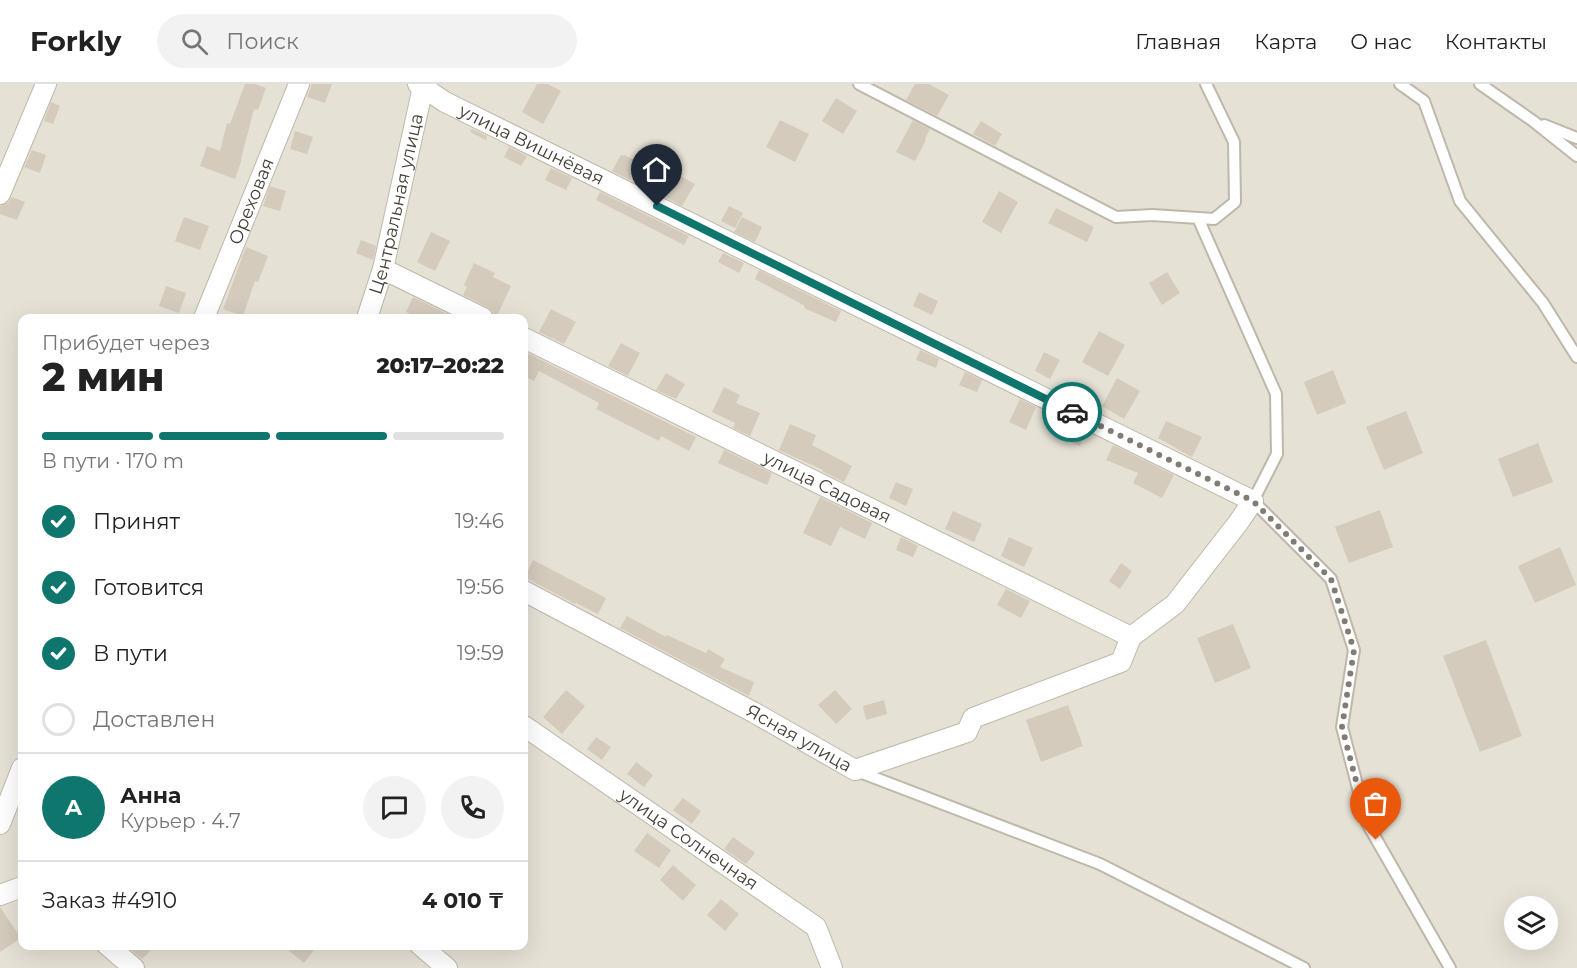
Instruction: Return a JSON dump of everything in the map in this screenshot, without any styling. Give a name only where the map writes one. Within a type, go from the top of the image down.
[{"type":"street","points":[[0,194],[46,84]]},
{"type":"street","name":"Ореховая","points":[[206,314],[299,84]]},
{"type":"street","name":"Центральная улица","points":[[368,314],[383,269],[420,86]]},
{"type":"street","name":"улица Вишнёвая","points":[[420,86],[456,107],[1253,501]]},
{"type":"street","points":[[383,269],[475,314]]},
{"type":"street","name":"улица Садовая","points":[[528,340],[1131,637]]},
{"type":"street","points":[[1131,637],[1175,604],[1253,501]]},
{"type":"street","name":"Ясная улица","points":[[528,593],[753,712],[855,770],[967,732],[973,718],[1121,662],[1131,637]]},
{"type":"street","name":"улица Солнечная","points":[[528,729],[816,927],[832,968]]},
{"type":"street","points":[[0,824],[18,778]]},
{"type":"street","points":[[0,895],[18,888]]},
{"type":"street","points":[[113,950],[134,968]]},
{"type":"street","points":[[426,950],[447,968]]},
{"type":"lane","points":[[859,84],[1116,217],[1152,215],[1214,219],[1235,202],[1234,142],[1206,84]]},
{"type":"lane","points":[[1400,84],[1424,101],[1460,201],[1543,303],[1577,357]]},
{"type":"lane","points":[[1480,84],[1533,121],[1577,156]]},
{"type":"lane","points":[[1533,121],[1577,138]]},
{"type":"lane","points":[[1198,218],[1276,394],[1277,454],[1253,501],[1331,579],[1354,650],[1342,727],[1367,823],[1450,968]]},
{"type":"lane","points":[[855,770],[1100,864],[1304,968]]},
{"type":"shaded area","points":[[0,84],[1577,84],[1577,968],[0,968]]},
{"type":"building","points":[[245,84],[255,84],[266,88],[258,110],[254,109],[235,179],[200,166],[207,146],[220,151],[227,123],[230,124]]},
{"type":"building","points":[[312,84],[332,84],[325,103],[307,97]]},
{"type":"building","points":[[537,84],[548,84],[561,91],[543,124],[522,112]]},
{"type":"building","points":[[915,84],[929,84],[949,95],[937,116],[906,100]]},
{"type":"building","points":[[836,98],[857,111],[843,134],[822,121]]},
{"type":"building","points":[[51,102],[60,106],[53,124],[44,121]]},
{"type":"building","points":[[780,120],[809,134],[795,162],[766,147]]},
{"type":"building","points":[[913,120],[930,129],[915,161],[896,152]]},
{"type":"building","points":[[981,121],[1002,134],[995,146],[973,134]]},
{"type":"building","points":[[472,129],[487,136],[486,140],[470,132]]},
{"type":"building","points":[[295,131],[313,137],[307,154],[290,149]]},
{"type":"building","points":[[509,147],[527,156],[521,166],[504,157]]},
{"type":"building","points":[[32,150],[46,155],[40,173],[24,167]]},
{"type":"building","points":[[621,155],[639,162],[630,180],[612,171]]},
{"type":"building","points":[[551,168],[572,178],[566,190],[545,180]]},
{"type":"building","points":[[679,175],[695,184],[682,206],[665,197]]},
{"type":"building","points":[[270,186],[286,191],[280,211],[263,206]]},
{"type":"building","points":[[999,191],[1018,202],[1001,233],[982,222]]},
{"type":"building","points":[[600,192],[689,236],[684,245],[596,200]]},
{"type":"building","points":[[12,197],[25,202],[17,220],[0,214],[0,206],[8,203]]},
{"type":"building","points":[[729,206],[743,213],[735,228],[721,221]]},
{"type":"building","points":[[1056,208],[1094,227],[1087,242],[1048,223]]},
{"type":"building","points":[[184,217],[209,226],[200,250],[175,241]]},
{"type":"building","points":[[742,217],[762,227],[755,242],[734,232]]},
{"type":"building","points":[[431,232],[450,241],[435,271],[417,262]]},
{"type":"building","points":[[361,240],[376,246],[373,260],[356,253]]},
{"type":"building","points":[[246,247],[268,256],[258,282],[255,281],[244,314],[223,309]]},
{"type":"building","points":[[723,253],[744,263],[739,273],[718,262]]},
{"type":"building","points":[[474,263],[495,273],[493,277],[511,286],[498,314],[494,314],[489,308],[463,295],[467,287],[464,285]]},
{"type":"building","points":[[759,270],[841,311],[836,322],[804,308],[805,306],[755,279]]},
{"type":"building","points":[[1167,272],[1180,293],[1162,305],[1149,283]]},
{"type":"building","points":[[166,286],[186,293],[179,313],[159,306]]},
{"type":"building","points":[[919,292],[938,301],[932,315],[913,306]]},
{"type":"building","points":[[413,297],[448,314],[410,314],[406,312]]},
{"type":"building","points":[[551,309],[576,322],[564,344],[539,332]]},
{"type":"building","points":[[1099,331],[1125,345],[1108,376],[1082,362]]},
{"type":"building","points":[[621,343],[640,353],[628,376],[608,366]]},
{"type":"building","points":[[920,350],[939,359],[936,368],[916,360]]},
{"type":"building","points":[[1044,352],[1060,360],[1050,379],[1035,371]]},
{"type":"building","points":[[528,353],[696,437],[689,451],[661,436],[659,441],[596,409],[599,403],[539,371],[534,381],[528,378]]},
{"type":"building","points":[[1333,370],[1346,403],[1317,415],[1304,382]]},
{"type":"building","points":[[965,372],[982,380],[977,392],[959,385]]},
{"type":"building","points":[[666,373],[685,384],[676,399],[656,390]]},
{"type":"building","points":[[1117,378],[1140,391],[1124,419],[1102,406]]},
{"type":"building","points":[[724,387],[740,395],[736,403],[760,413],[750,436],[733,428],[735,423],[712,412]]},
{"type":"building","points":[[1020,399],[1036,407],[1026,430],[1009,422]]},
{"type":"building","points":[[1406,411],[1423,453],[1384,470],[1366,427]]},
{"type":"building","points":[[1166,421],[1202,437],[1192,457],[1158,438]]},
{"type":"building","points":[[1068,423],[1086,432],[1080,446],[1061,437]]},
{"type":"building","points":[[790,424],[816,435],[812,445],[852,466],[844,482],[779,450]]},
{"type":"building","points":[[1538,443],[1553,482],[1513,497],[1498,459]]},
{"type":"building","points":[[1113,445],[1174,475],[1162,498],[1133,483],[1138,473],[1106,460]]},
{"type":"building","points":[[724,450],[772,473],[767,485],[718,463]]},
{"type":"building","points":[[896,482],[913,489],[906,506],[889,498]]},
{"type":"building","points":[[820,497],[872,523],[865,539],[840,527],[831,546],[803,533]]},
{"type":"building","points":[[1380,510],[1393,547],[1349,563],[1335,527]]},
{"type":"building","points":[[953,511],[982,524],[974,542],[945,529]]},
{"type":"building","points":[[901,537],[918,546],[913,557],[896,550]]},
{"type":"building","points":[[1009,537],[1033,548],[1024,567],[1001,556]]},
{"type":"building","points":[[1560,547],[1576,585],[1535,603],[1518,566]]},
{"type":"building","points":[[533,560],[606,598],[598,614],[528,580],[528,571]]},
{"type":"building","points":[[1121,563],[1132,571],[1120,589],[1109,581]]},
{"type":"building","points":[[1006,589],[1030,601],[1021,618],[997,605]]},
{"type":"building","points":[[627,616],[666,637],[667,635],[706,653],[708,649],[725,659],[720,667],[754,682],[749,696],[620,628]]},
{"type":"building","points":[[1233,624],[1251,668],[1215,683],[1197,638]]},
{"type":"building","points":[[1486,640],[1522,736],[1480,752],[1443,656]]},
{"type":"building","points":[[566,690],[585,706],[562,734],[543,717]]},
{"type":"building","points":[[835,690],[852,709],[836,724],[818,705]]},
{"type":"building","points":[[884,700],[887,714],[866,720],[863,706]]},
{"type":"building","points":[[1068,705],[1083,746],[1041,762],[1026,720]]},
{"type":"building","points":[[596,737],[611,747],[602,760],[587,749]]},
{"type":"building","points":[[636,762],[653,775],[644,787],[627,774]]},
{"type":"building","points":[[683,798],[701,811],[692,824],[673,810]]},
{"type":"building","points":[[647,833],[671,850],[659,868],[634,851]]},
{"type":"building","points":[[733,837],[755,853],[746,864],[724,849]]},
{"type":"building","points":[[673,865],[696,885],[683,901],[660,880]]},
{"type":"building","points":[[721,899],[739,914],[725,931],[707,915]]},
{"type":"building","points":[[0,907],[18,934],[18,940],[0,952]]},
{"type":"building","points":[[131,950],[151,950],[142,959]]},
{"type":"building","points":[[288,950],[314,950],[304,963]]},
{"type":"way so far","points":[[1072,412],[1253,501],[1331,579],[1354,650],[1342,727],[1367,823],[1376,840]]},
{"type":"route","points":[[657,206],[1072,412]]}]
